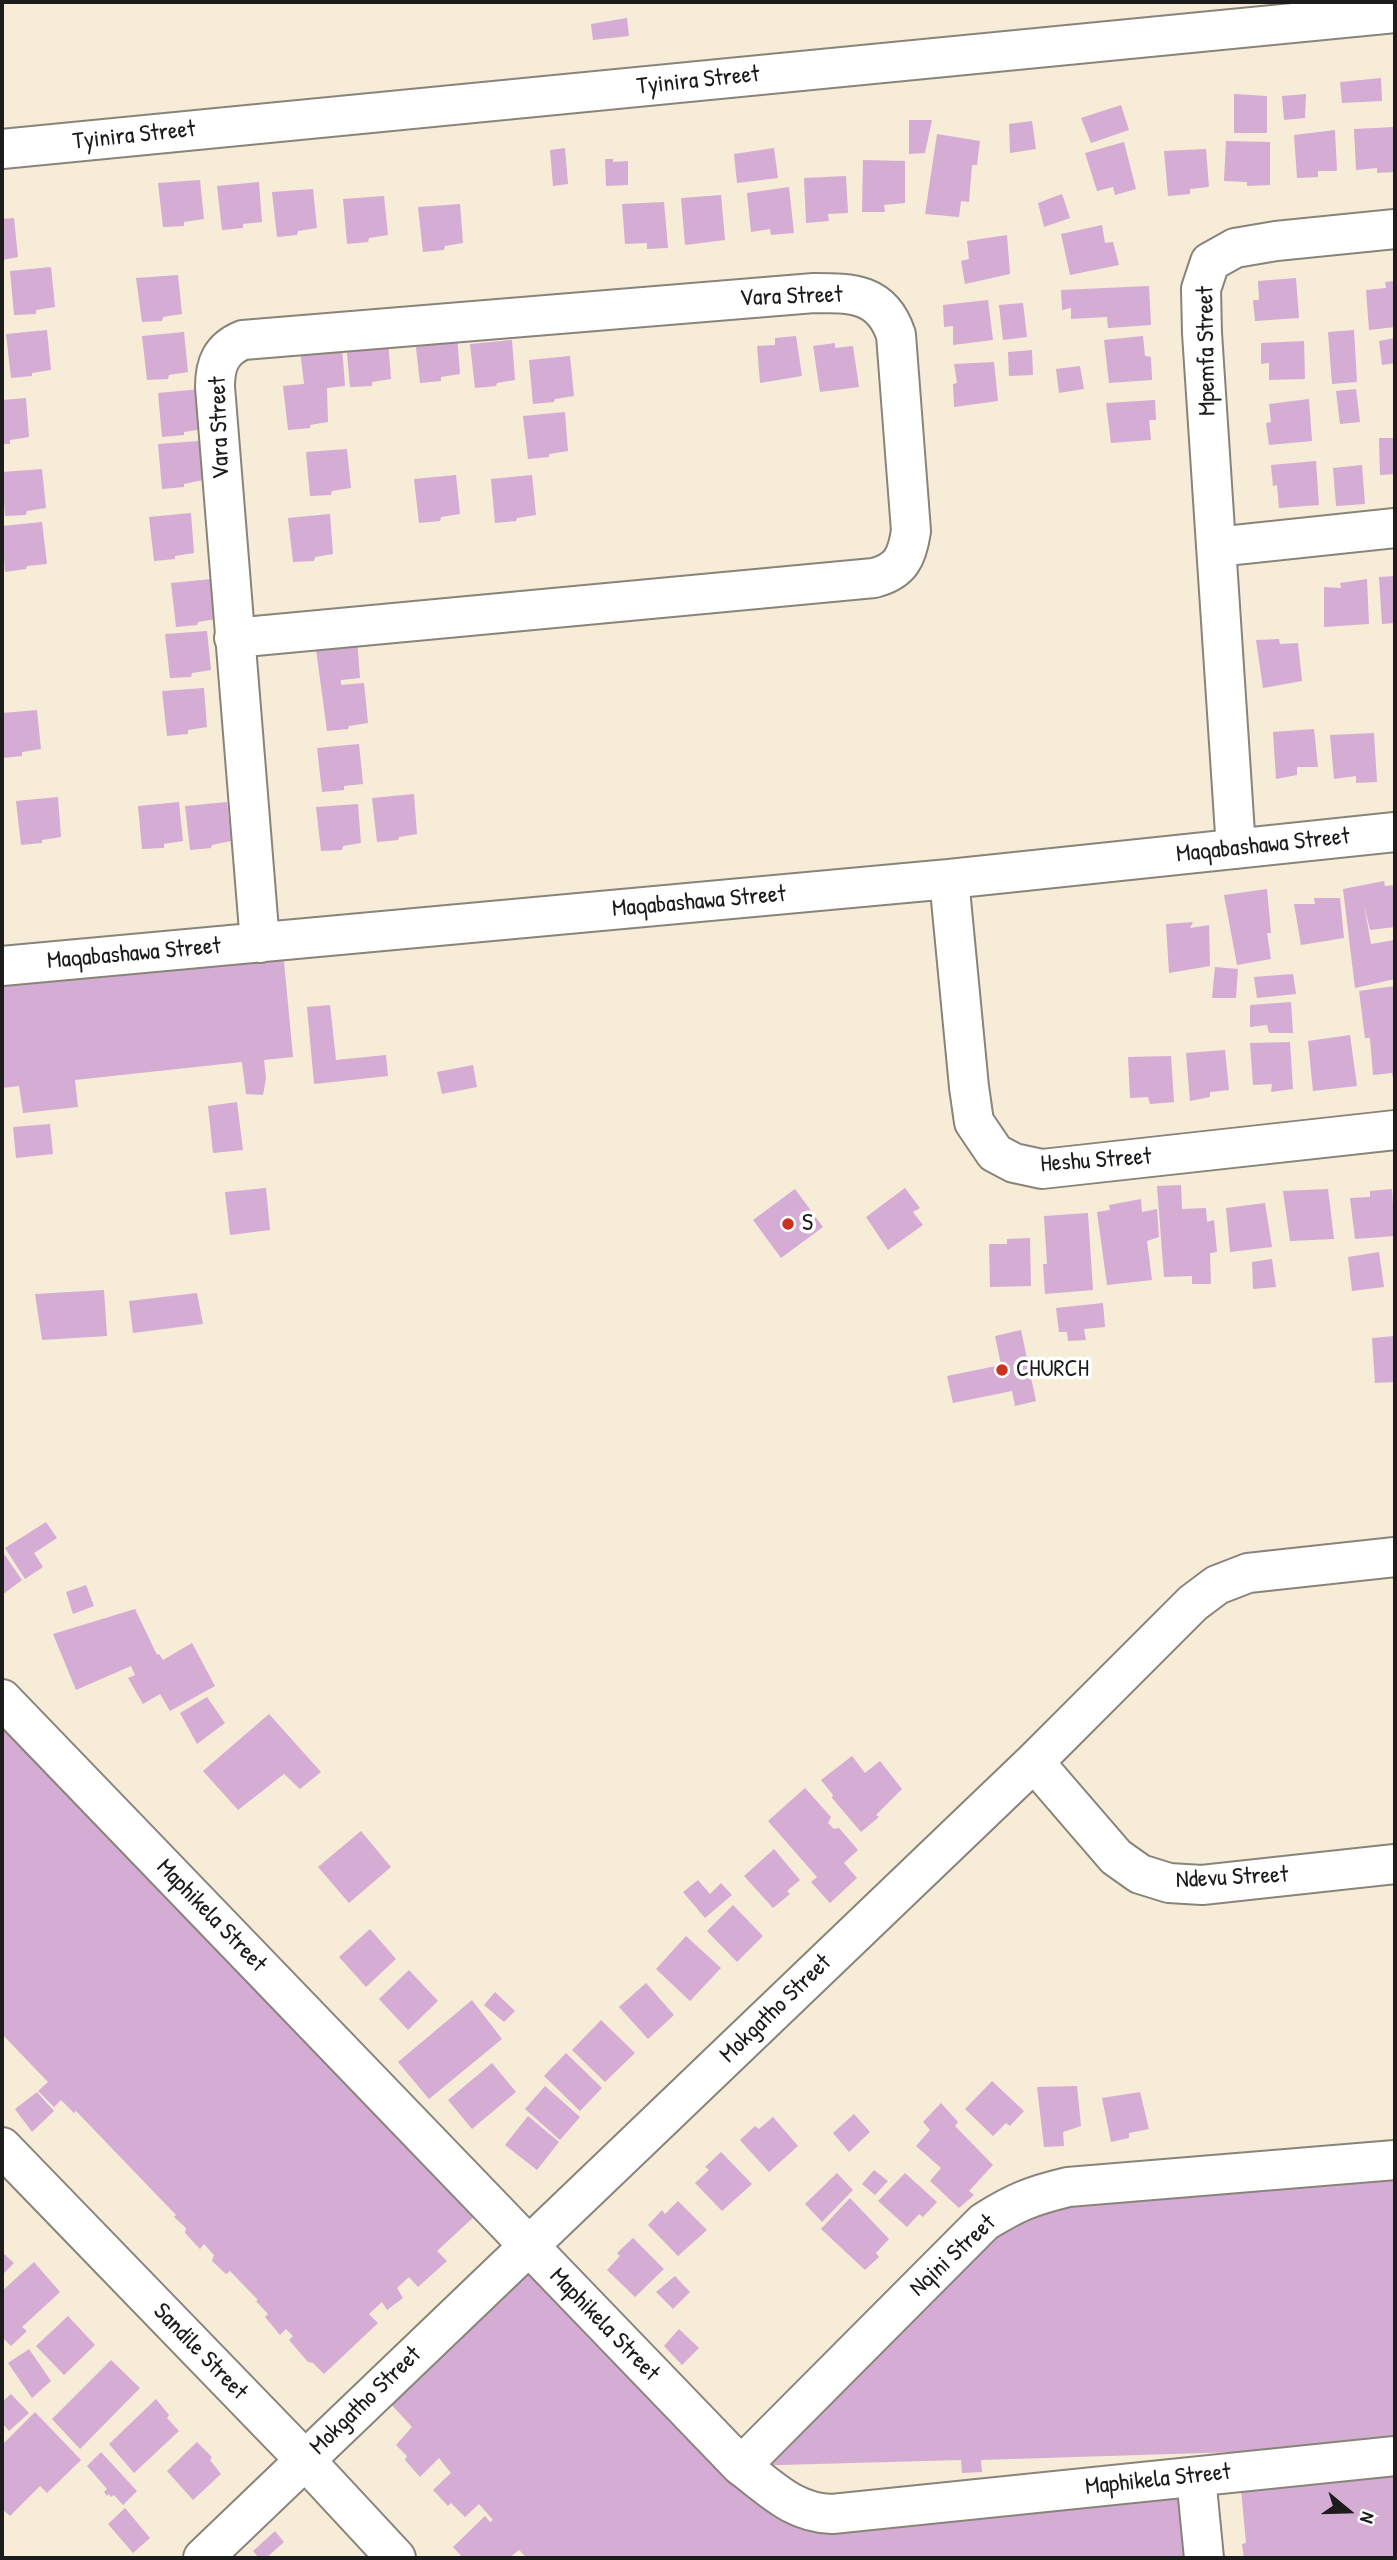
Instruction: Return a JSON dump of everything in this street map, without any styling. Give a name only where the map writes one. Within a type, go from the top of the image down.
[{"type":"street","name":"Tyinira Street","points":[[2,149],[1395,13]]},
{"type":"street","name":"Mpemfa Street","points":[[1236,849],[1201,289],[1210,262],[1235,248],[1395,229]]},
{"type":"street","name":"Vara Street","points":[[234,638],[874,578],[890,574],[905,555],[911,531],[896,335],[891,318],[862,296],[814,293],[243,340],[230,346],[220,357],[215,371],[215,387],[234,638],[260,943]]},
{"type":"street","points":[[1216,547],[1395,528]]},
{"type":"street","name":"Maqabashawa Street","points":[[2,966],[949,879],[1395,832]]},
{"type":"street","name":"Heshu Street","points":[[949,879],[974,1122],[995,1153],[1014,1163],[1042,1169],[1395,1130]]},
{"type":"street","name":"Mokgatho Street","points":[[203,2558],[1034,1762],[1193,1603],[1217,1586],[1248,1573],[1395,1557]]},
{"type":"street","name":"Maphikela Street","points":[[2,1699],[741,2466],[793,2505],[813,2513],[831,2514],[1395,2456]]},
{"type":"street","name":"Ndevu Street","points":[[1034,1762],[1116,1857],[1140,1874],[1169,1883],[1202,1885],[1395,1864]]},
{"type":"street","name":"Sandile Street","points":[[2,2147],[305,2460],[396,2558]]},
{"type":"street","name":"Nqini Street","points":[[741,2466],[984,2222],[1003,2209],[1031,2196],[1068,2187],[1395,2160]]},
{"type":"street","points":[[1196,2477],[1204,2558]]},
{"type":"building","points":[[627,18],[629,36],[593,40],[591,24]]},
{"type":"building","points":[[1381,78],[1382,101],[1342,103],[1340,82]]},
{"type":"building","points":[[1234,94],[1267,96],[1267,133],[1234,133]]},
{"type":"building","points":[[1306,94],[1305,118],[1284,120],[1282,96]]},
{"type":"building","points":[[1121,105],[1129,130],[1091,143],[1081,118]]},
{"type":"building","points":[[909,120],[932,120],[925,153],[909,154]]},
{"type":"building","points":[[1032,121],[1036,149],[1010,153],[1009,124]]},
{"type":"building","points":[[1395,127],[1395,172],[1377,173],[1377,168],[1356,170],[1354,129]]},
{"type":"building","points":[[1335,130],[1337,171],[1318,171],[1318,177],[1297,178],[1294,135]]},
{"type":"building","points":[[937,134],[980,141],[977,165],[972,165],[969,202],[961,201],[959,217],[925,214]]},
{"type":"building","points":[[1226,141],[1270,142],[1270,185],[1247,186],[1247,182],[1224,181]]},
{"type":"building","points":[[1124,142],[1136,189],[1115,195],[1113,187],[1097,191],[1085,153]]},
{"type":"building","points":[[565,148],[568,184],[553,186],[550,150]]},
{"type":"building","points":[[774,148],[778,178],[737,183],[734,154]]},
{"type":"building","points":[[1206,149],[1209,187],[1190,189],[1190,194],[1168,196],[1164,151]]},
{"type":"building","points":[[605,159],[613,159],[613,162],[628,161],[628,185],[606,186]]},
{"type":"building","points":[[863,160],[905,161],[905,203],[884,205],[885,212],[862,212]]},
{"type":"building","points":[[846,176],[848,213],[828,214],[829,221],[806,223],[804,178]]},
{"type":"building","points":[[200,180],[204,219],[184,222],[184,226],[163,227],[158,183]]},
{"type":"building","points":[[259,182],[262,222],[243,224],[243,228],[222,230],[217,186]]},
{"type":"building","points":[[789,187],[794,233],[771,235],[770,229],[751,232],[747,193]]},
{"type":"building","points":[[313,189],[317,228],[298,231],[297,235],[277,237],[272,192]]},
{"type":"building","points":[[1062,194],[1070,218],[1044,227],[1038,203]]},
{"type":"building","points":[[721,195],[725,240],[685,245],[681,198]]},
{"type":"building","points":[[384,196],[388,235],[369,238],[368,242],[347,244],[343,199]]},
{"type":"building","points":[[664,202],[668,248],[647,249],[647,243],[625,244],[622,204]]},
{"type":"building","points":[[460,204],[463,243],[445,246],[444,250],[423,252],[418,207]]},
{"type":"building","points":[[14,218],[18,257],[2,260],[2,219]]},
{"type":"building","points":[[1102,225],[1105,243],[1113,242],[1119,265],[1070,275],[1061,234]]},
{"type":"building","points":[[1007,235],[1010,274],[965,284],[961,261],[969,259],[967,241]]},
{"type":"building","points":[[51,267],[55,307],[36,310],[36,314],[14,315],[10,271]]},
{"type":"building","points":[[178,275],[182,314],[163,317],[162,321],[142,322],[136,278]]},
{"type":"building","points":[[1296,278],[1299,318],[1255,321],[1253,300],[1259,300],[1258,281]]},
{"type":"building","points":[[1395,281],[1395,327],[1369,330],[1366,290],[1386,288],[1385,282]]},
{"type":"building","points":[[1149,286],[1151,325],[1108,328],[1107,317],[1071,319],[1071,308],[1062,310],[1061,290]]},
{"type":"building","points":[[988,300],[993,340],[953,345],[953,326],[944,327],[943,305]]},
{"type":"building","points":[[1023,303],[1027,337],[1003,340],[999,305]]},
{"type":"building","points":[[47,330],[51,370],[32,373],[32,376],[11,378],[6,334]]},
{"type":"building","points":[[1354,330],[1357,382],[1332,384],[1328,332]]},
{"type":"building","points":[[184,332],[188,372],[169,375],[168,379],[147,380],[142,336]]},
{"type":"building","points":[[457,335],[460,374],[441,377],[441,381],[420,383],[415,339]]},
{"type":"building","points":[[796,336],[802,376],[760,383],[757,346],[775,345],[775,338]]},
{"type":"building","points":[[1143,336],[1145,356],[1151,357],[1152,380],[1109,383],[1104,340]]},
{"type":"building","points":[[1395,338],[1395,363],[1382,365],[1379,341]]},
{"type":"building","points":[[388,340],[391,379],[372,382],[372,386],[350,387],[346,343]]},
{"type":"building","points":[[512,340],[515,380],[497,383],[496,386],[475,388],[470,344]]},
{"type":"building","points":[[1304,341],[1305,379],[1269,380],[1269,363],[1261,364],[1261,343]]},
{"type":"building","points":[[835,343],[835,348],[853,346],[859,387],[820,392],[813,346]]},
{"type":"building","points":[[342,346],[345,386],[327,388],[328,422],[310,425],[310,428],[288,430],[283,386],[304,384],[300,350]]},
{"type":"building","points":[[1032,350],[1033,375],[1009,376],[1008,352]]},
{"type":"building","points":[[570,356],[574,396],[533,404],[529,360]]},
{"type":"building","points":[[994,362],[998,401],[954,407],[953,384],[957,383],[954,364]]},
{"type":"building","points":[[1080,366],[1084,389],[1059,393],[1056,369]]},
{"type":"building","points":[[200,389],[203,429],[184,432],[184,435],[162,437],[158,393]]},
{"type":"building","points":[[1356,389],[1360,422],[1340,424],[1336,391]]},
{"type":"building","points":[[26,398],[29,437],[2,444],[2,400]]},
{"type":"building","points":[[1309,399],[1312,441],[1269,445],[1266,423],[1271,422],[1269,404]]},
{"type":"building","points":[[1155,400],[1156,420],[1149,420],[1151,440],[1111,443],[1106,403]]},
{"type":"building","points":[[565,412],[568,451],[549,454],[549,457],[528,459],[523,416]]},
{"type":"building","points":[[1379,438],[1395,438],[1395,474],[1380,475]]},
{"type":"building","points":[[199,441],[203,480],[184,484],[184,487],[162,489],[158,444]]},
{"type":"building","points":[[347,449],[351,488],[332,491],[331,495],[310,496],[306,452]]},
{"type":"building","points":[[1316,461],[1319,505],[1279,508],[1277,485],[1273,486],[1271,465]]},
{"type":"building","points":[[1362,465],[1365,504],[1336,506],[1333,468]]},
{"type":"building","points":[[42,469],[46,508],[27,511],[26,515],[5,516],[2,472]]},
{"type":"building","points":[[456,475],[460,514],[441,517],[440,521],[419,523],[414,479]]},
{"type":"building","points":[[532,475],[536,515],[495,523],[491,479]]},
{"type":"building","points":[[191,513],[194,553],[175,556],[175,559],[154,561],[149,517]]},
{"type":"building","points":[[330,514],[333,554],[315,557],[314,561],[293,562],[288,518]]},
{"type":"building","points":[[42,522],[47,564],[5,572],[2,526]]},
{"type":"building","points":[[1395,576],[1395,623],[1382,624],[1379,577]]},
{"type":"building","points":[[212,579],[216,619],[198,622],[197,625],[176,627],[171,583]]},
{"type":"building","points":[[1367,579],[1369,624],[1324,627],[1324,587],[1341,588],[1340,583]]},
{"type":"building","points":[[207,631],[211,670],[192,673],[191,677],[170,678],[165,634]]},
{"type":"building","points":[[357,638],[360,678],[341,680],[341,685],[364,683],[368,723],[327,731],[315,642]]},
{"type":"building","points":[[1279,639],[1280,644],[1298,643],[1302,681],[1263,688],[1256,640]]},
{"type":"building","points":[[204,688],[207,727],[188,730],[188,734],[167,736],[162,691]]},
{"type":"building","points":[[37,710],[41,749],[22,752],[22,756],[2,758],[2,713]]},
{"type":"building","points":[[1314,729],[1318,767],[1297,767],[1297,775],[1276,779],[1273,732]]},
{"type":"building","points":[[1374,733],[1377,782],[1356,783],[1356,776],[1334,779],[1330,735]]},
{"type":"building","points":[[359,744],[363,784],[344,786],[344,790],[322,792],[317,748]]},
{"type":"building","points":[[414,794],[417,834],[399,837],[398,840],[377,842],[372,798]]},
{"type":"building","points":[[58,797],[61,837],[42,840],[42,843],[21,845],[16,801]]},
{"type":"building","points":[[179,802],[183,841],[164,844],[164,848],[142,849],[138,806]]},
{"type":"building","points":[[227,802],[231,841],[212,845],[211,848],[190,850],[185,806]]},
{"type":"building","points":[[358,804],[361,843],[343,846],[342,850],[321,851],[316,807]]},
{"type":"building","points":[[1384,881],[1385,886],[1395,885],[1395,927],[1370,930],[1364,904],[1371,944],[1395,940],[1395,979],[1355,988],[1343,889]]},
{"type":"building","points":[[1267,889],[1271,933],[1267,933],[1271,959],[1237,965],[1224,895]]},
{"type":"building","points":[[1314,898],[1340,898],[1344,938],[1301,945],[1294,904],[1315,904]]},
{"type":"building","points":[[1193,922],[1190,928],[1209,925],[1210,966],[1169,973],[1166,924]]},
{"type":"building","points":[[283,951],[293,1057],[264,1060],[266,1078],[263,1095],[246,1094],[242,1062],[75,1080],[78,1107],[23,1113],[19,1086],[2,1088],[2,975]]},
{"type":"building","points":[[1215,967],[1238,969],[1236,998],[1212,998]]},
{"type":"building","points":[[1293,974],[1296,994],[1257,998],[1254,977]]},
{"type":"building","points":[[1395,986],[1394,1082],[1392,1073],[1373,1075],[1370,1038],[1365,1038],[1359,991]]},
{"type":"building","points":[[1291,1002],[1293,1033],[1269,1033],[1267,1025],[1250,1027],[1250,1005]]},
{"type":"building","points":[[330,1005],[336,1060],[386,1055],[388,1076],[314,1084],[307,1007]]},
{"type":"building","points":[[1350,1035],[1357,1086],[1313,1091],[1308,1041]]},
{"type":"building","points":[[1290,1042],[1293,1089],[1271,1092],[1272,1084],[1253,1085],[1250,1043]]},
{"type":"building","points":[[1225,1050],[1229,1090],[1210,1092],[1210,1097],[1190,1101],[1186,1053]]},
{"type":"building","points":[[1171,1056],[1174,1102],[1150,1104],[1148,1097],[1130,1098],[1128,1057]]},
{"type":"building","points":[[473,1065],[477,1087],[442,1094],[437,1072]]},
{"type":"building","points":[[237,1102],[243,1150],[213,1153],[208,1106]]},
{"type":"building","points":[[50,1124],[53,1154],[16,1158],[13,1127]]},
{"type":"building","points":[[1181,1185],[1182,1209],[1206,1208],[1207,1222],[1214,1220],[1217,1252],[1210,1253],[1211,1284],[1192,1284],[1192,1276],[1164,1277],[1157,1186]]},
{"type":"building","points":[[266,1188],[270,1230],[230,1235],[225,1192]]},
{"type":"building","points":[[905,1188],[920,1208],[913,1212],[923,1225],[888,1250],[866,1217]]},
{"type":"building","name":"S","points":[[795,1189],[823,1227],[781,1258],[753,1220]]},
{"type":"building","points":[[1328,1189],[1334,1239],[1290,1241],[1283,1191]]},
{"type":"building","points":[[1392,1189],[1395,1236],[1355,1239],[1350,1198],[1370,1197],[1370,1191]]},
{"type":"building","points":[[1141,1199],[1142,1212],[1157,1209],[1159,1237],[1147,1241],[1152,1280],[1107,1285],[1097,1212],[1110,1210],[1109,1205]]},
{"type":"building","points":[[1265,1203],[1272,1247],[1230,1252],[1226,1208]]},
{"type":"building","points":[[1088,1213],[1093,1290],[1045,1294],[1043,1264],[1047,1264],[1044,1216]]},
{"type":"building","points":[[1030,1238],[1031,1286],[990,1287],[989,1244],[1007,1244],[1007,1239]]},
{"type":"building","points":[[1379,1252],[1384,1287],[1352,1291],[1348,1257]]},
{"type":"building","points":[[1272,1259],[1276,1287],[1253,1289],[1252,1262]]},
{"type":"building","points":[[104,1290],[107,1336],[42,1340],[35,1294]]},
{"type":"building","points":[[197,1293],[203,1324],[133,1333],[129,1301]]},
{"type":"building","points":[[1103,1303],[1105,1327],[1084,1329],[1086,1340],[1068,1341],[1067,1332],[1059,1332],[1056,1308]]},
{"type":"building","name":"CHURCH","points":[[1021,1330],[1036,1401],[1015,1406],[1012,1391],[953,1403],[947,1376],[1001,1365],[995,1336]]},
{"type":"building","points":[[1395,1336],[1395,1382],[1375,1383],[1372,1338]]},
{"type":"building","points":[[46,1522],[57,1538],[34,1553],[43,1567],[25,1579],[5,1548]]},
{"type":"building","points":[[2,1551],[22,1580],[2,1595]]},
{"type":"building","points":[[86,1585],[94,1606],[73,1614],[66,1592]]},
{"type":"building","points":[[135,1609],[157,1655],[163,1660],[192,1643],[215,1686],[170,1711],[160,1694],[143,1704],[128,1678],[135,1675],[131,1666],[76,1690],[53,1634]]},
{"type":"building","points":[[207,1697],[225,1723],[197,1744],[180,1713]]},
{"type":"building","points":[[269,1714],[321,1772],[300,1789],[284,1774],[238,1810],[203,1771]]},
{"type":"building","points":[[2,1718],[477,2214],[437,2251],[447,2261],[418,2287],[409,2277],[397,2288],[403,2298],[387,2310],[382,2302],[369,2314],[378,2323],[324,2374],[313,2363],[308,2362],[289,2340],[293,2336],[286,2329],[280,2335],[265,2317],[268,2314],[256,2301],[258,2300],[230,2271],[226,2274],[212,2261],[214,2255],[204,2244],[200,2249],[185,2233],[186,2228],[174,2217],[176,2215],[76,2111],[74,2113],[61,2100],[54,2107],[38,2091],[48,2082],[2,2034]]},
{"type":"building","points":[[852,1756],[865,1773],[880,1761],[902,1789],[876,1815],[879,1817],[861,1832],[832,1798],[833,1795],[821,1780]]},
{"type":"building","points":[[805,1788],[831,1817],[828,1823],[834,1829],[839,1828],[858,1850],[844,1863],[857,1878],[830,1903],[811,1882],[817,1877],[768,1821]]},
{"type":"building","points":[[361,1831],[391,1867],[349,1903],[318,1867]]},
{"type":"building","points":[[774,1849],[800,1880],[787,1891],[790,1894],[773,1908],[744,1876]]},
{"type":"building","points":[[698,1880],[710,1894],[721,1883],[732,1895],[705,1918],[683,1892]]},
{"type":"building","points":[[733,1905],[763,1936],[737,1962],[707,1931]]},
{"type":"building","points":[[370,1929],[396,1959],[366,1987],[339,1957]]},
{"type":"building","points":[[686,1936],[721,1968],[690,2001],[656,1969]]},
{"type":"building","points":[[409,1970],[438,2001],[408,2030],[379,1999]]},
{"type":"building","points":[[646,1983],[674,2015],[648,2039],[619,2007]]},
{"type":"building","points":[[495,1992],[515,2011],[504,2022],[484,2005]]},
{"type":"building","points":[[472,2000],[502,2039],[429,2099],[398,2062]]},
{"type":"building","points":[[601,2020],[635,2053],[605,2082],[572,2050]]},
{"type":"building","points":[[566,2053],[602,2088],[580,2111],[544,2076]]},
{"type":"building","points":[[492,2063],[516,2092],[472,2129],[448,2100]]},
{"type":"building","points":[[992,2081],[1024,2111],[1010,2126],[1006,2123],[993,2136],[965,2109]]},
{"type":"building","points":[[545,2086],[580,2117],[560,2140],[525,2109]]},
{"type":"building","points":[[1077,2086],[1081,2126],[1063,2132],[1064,2146],[1044,2147],[1037,2087]]},
{"type":"building","points":[[37,2092],[54,2111],[32,2132],[15,2109]]},
{"type":"building","points":[[1140,2092],[1149,2129],[1129,2133],[1129,2138],[1111,2142],[1102,2098]]},
{"type":"building","points":[[941,2103],[958,2122],[955,2126],[993,2165],[969,2191],[974,2195],[959,2208],[930,2181],[941,2168],[916,2146],[930,2130],[923,2122]]},
{"type":"building","points":[[854,2114],[870,2132],[849,2152],[833,2133]]},
{"type":"building","points":[[528,2116],[559,2142],[537,2170],[505,2145]]},
{"type":"building","points":[[773,2117],[798,2146],[769,2172],[740,2140],[755,2126],[759,2129]]},
{"type":"building","points":[[721,2152],[752,2184],[722,2211],[695,2183],[709,2170],[705,2167]]},
{"type":"building","points":[[1395,2161],[1395,2447],[981,2460],[982,2472],[962,2473],[961,2460],[744,2466],[803,2523],[1186,2490],[1191,2558],[527,2558],[519,2550],[509,2558],[463,2558],[453,2547],[485,2516],[490,2522],[493,2520],[479,2504],[465,2517],[451,2503],[448,2506],[433,2490],[451,2473],[439,2458],[420,2477],[405,2460],[407,2456],[396,2445],[412,2427],[389,2402],[531,2266],[743,2465],[1031,2195]]},
{"type":"building","points":[[874,2170],[888,2181],[875,2195],[862,2184]]},
{"type":"building","points":[[837,2173],[853,2190],[822,2222],[805,2204]]},
{"type":"building","points":[[905,2173],[937,2202],[923,2217],[919,2214],[907,2227],[878,2201]]},
{"type":"building","points":[[850,2198],[889,2239],[876,2253],[879,2257],[865,2270],[821,2229]]},
{"type":"building","points":[[678,2201],[707,2230],[678,2256],[648,2225],[662,2210],[665,2214]]},
{"type":"building","points":[[633,2238],[664,2269],[635,2297],[607,2270],[620,2256],[617,2253]]},
{"type":"building","points":[[2,2252],[14,2263],[2,2275]]},
{"type":"building","points":[[34,2262],[60,2292],[22,2327],[27,2331],[11,2346],[2,2337],[2,2291]]},
{"type":"building","points":[[675,2276],[690,2292],[673,2309],[656,2292]]},
{"type":"building","points":[[68,2316],[95,2345],[64,2375],[36,2346]]},
{"type":"building","points":[[679,2329],[699,2348],[682,2365],[664,2346]]},
{"type":"building","points":[[29,2349],[51,2381],[32,2398],[8,2363]]},
{"type":"building","points":[[111,2360],[140,2388],[80,2449],[52,2419]]},
{"type":"building","points":[[11,2394],[29,2413],[9,2431],[2,2423],[2,2402]]},
{"type":"building","points":[[156,2399],[169,2415],[167,2418],[179,2431],[134,2473],[109,2444]]},
{"type":"building","points":[[35,2412],[81,2460],[47,2493],[40,2486],[10,2516],[2,2509],[2,2445]]},
{"type":"building","points":[[197,2442],[212,2457],[210,2460],[221,2474],[193,2500],[167,2471]]},
{"type":"building","points":[[101,2452],[137,2491],[123,2505],[114,2495],[107,2496],[104,2492],[107,2489],[87,2466]]},
{"type":"building","points":[[1395,2475],[1395,2558],[1244,2558],[1242,2544],[1246,2543],[1241,2489]]},
{"type":"building","points":[[125,2508],[150,2538],[133,2553],[108,2524]]},
{"type":"building","points":[[275,2531],[284,2542],[266,2558],[259,2558],[253,2551]]},
{"type":"place","name":"S","points":[[788,1224]]},
{"type":"place","name":"CHURCH","points":[[1002,1370]]}]
